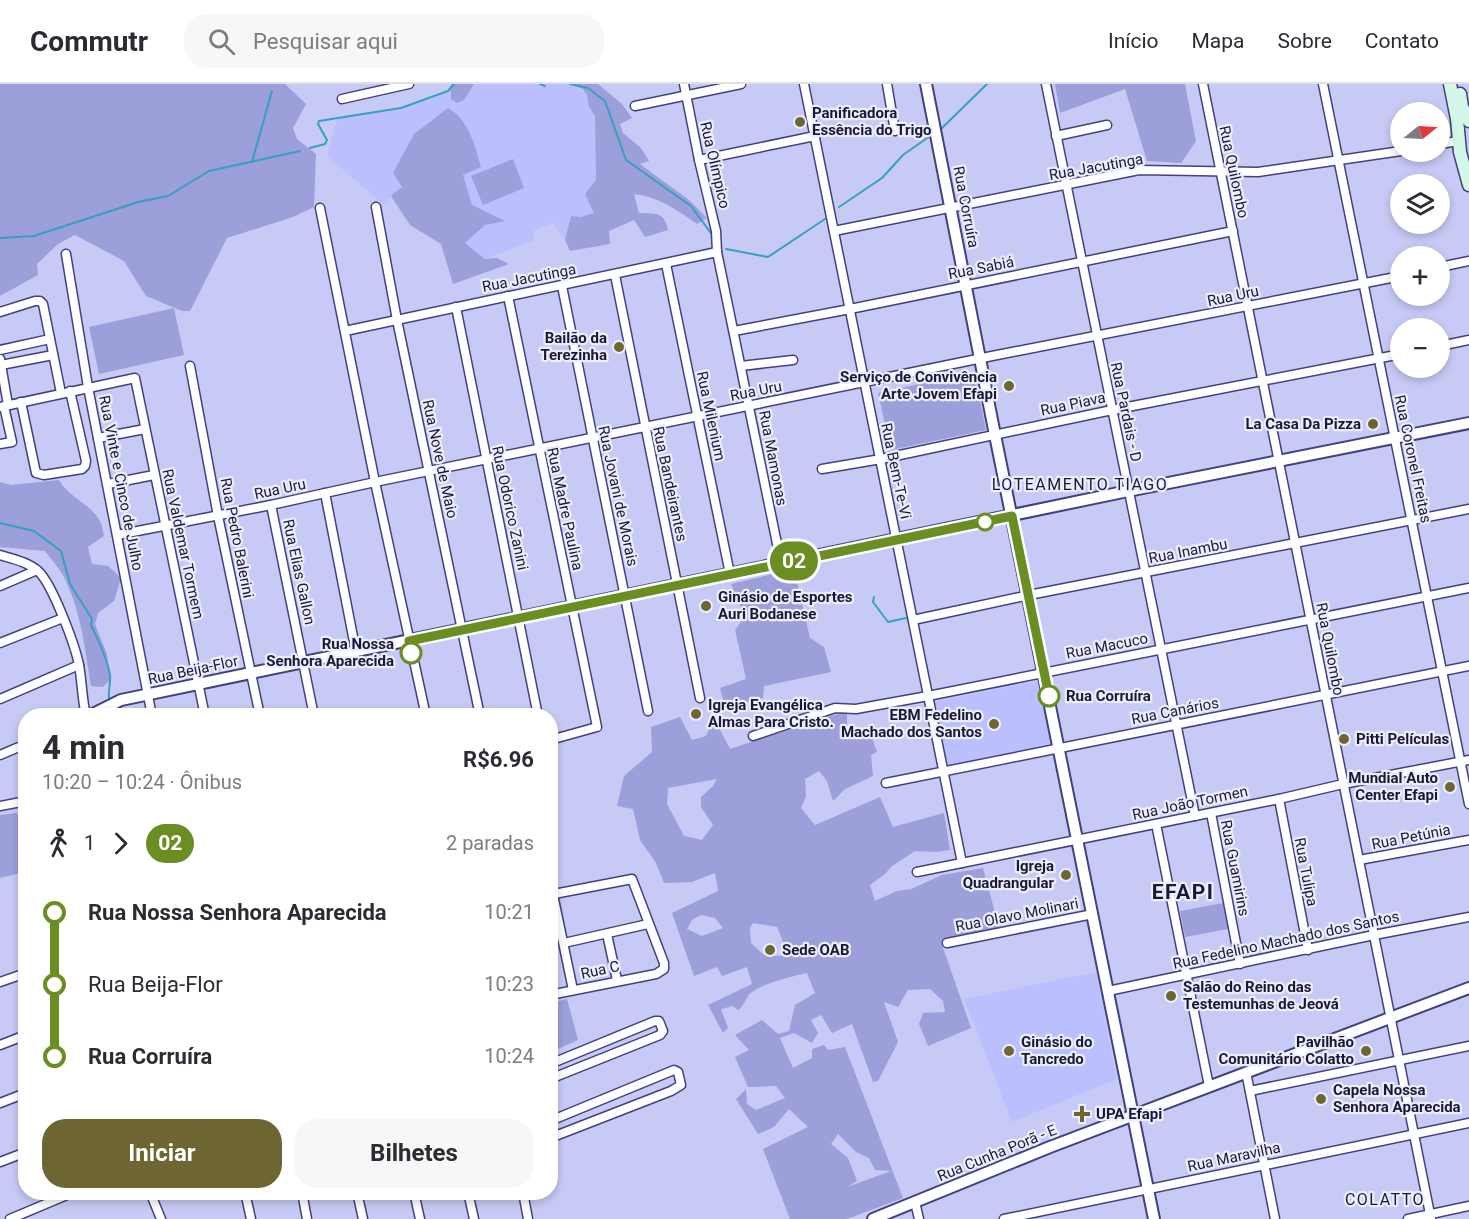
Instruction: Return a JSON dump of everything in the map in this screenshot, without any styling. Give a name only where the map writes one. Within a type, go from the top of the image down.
[{"type":"main road","points":[[1450,84],[1458,140],[1469,185]]},
{"type":"main road","points":[[1458,84],[1462,106],[1469,122]]},
{"type":"main road","points":[[1458,140],[1461,133],[1469,130]]},
{"type":"street","points":[[342,99],[410,84]]},
{"type":"street","name":"Rua Olímpico","points":[[684,84],[716,231],[717,252]]},
{"type":"street","points":[[635,106],[741,84]]},
{"type":"street","name":"Rua Bem-Te-Vi","points":[[804,84],[962,863]]},
{"type":"street","points":[[887,84],[895,131]]},
{"type":"street","name":"Rua Corruíra","points":[[926,84],[1155,1219]]},
{"type":"street","name":"Rua Pardais - D","points":[[1046,84],[1195,816]]},
{"type":"street","name":"Rua Quilombo","points":[[1203,84],[1430,1217]]},
{"type":"street","name":"Rua Coronel Freitas","points":[[1323,84],[1442,671],[1465,761],[1469,804]]},
{"type":"street","points":[[1056,136],[1107,125]]},
{"type":"street","points":[[699,160],[815,136]]},
{"type":"street","points":[[1450,142],[1458,140]]},
{"type":"street","name":"Rua Jacutinga","points":[[834,231],[1139,170],[1258,172],[1390,153]]},
{"type":"street","name":"Rua Nove de Maio","points":[[376,207],[397,320],[478,708]]},
{"type":"street","points":[[320,208],[375,482],[424,708]]},
{"type":"street","name":"Rua Sabiá","points":[[734,331],[1233,231]]},
{"type":"street","name":"Rua Jacutinga","points":[[345,331],[717,252]]},
{"type":"street","name":"Rua Mamonas","points":[[717,252],[781,563]]},
{"type":"street","name":"Rua Vinte e Cinco de Julho","points":[[66,255],[88,387],[150,708]]},
{"type":"street","points":[[1450,265],[1469,261]]},
{"type":"street","name":"Rua Milenium","points":[[666,264],[730,574]]},
{"type":"street","name":"Rua Bandeirantes","points":[[615,275],[700,698]]},
{"type":"street","name":"Rua Uru","points":[[117,535],[271,506],[375,482],[697,416],[1390,278]]},
{"type":"street","name":"Rua Jovani de Morais","points":[[562,286],[648,711]]},
{"type":"street","name":"Rua Madre Paulina","points":[[508,296],[597,727],[558,738]]},
{"type":"street","points":[[0,312],[40,301],[43,304],[53,355],[86,461],[82,469],[44,475],[36,473],[21,402]]},
{"type":"street","name":"Rua Odorico Zanini","points":[[456,307],[536,708]]},
{"type":"street","points":[[0,350],[50,339]]},
{"type":"street","points":[[1450,344],[1469,340]]},
{"type":"street","points":[[0,444],[12,442],[4,406],[1,367],[53,355]]},
{"type":"street","name":"Rua Piava","points":[[822,469],[1390,356]]},
{"type":"street","points":[[741,366],[792,360]]},
{"type":"street","name":"Rua Pedro Balerini","points":[[190,366],[218,516],[258,708]]},
{"type":"street","name":"Rua Valdemar Tormem","points":[[88,387],[135,378],[204,708]]},
{"type":"street","points":[[4,406],[88,387]]},
{"type":"street","name":"Rua Beija-Flor","points":[[104,708],[121,700],[1128,491],[1469,423]]},
{"type":"street","points":[[98,438],[145,429]]},
{"type":"street","points":[[108,484],[154,475]]},
{"type":"street","points":[[325,493],[356,652]]},
{"type":"street","name":"Rua Elias Gallon","points":[[271,506],[312,708]]},
{"type":"street","name":"Rua Inambu","points":[[913,620],[1469,509]]},
{"type":"street","points":[[0,555],[30,565],[44,577],[63,618],[79,665],[81,694],[85,708]]},
{"type":"street","points":[[0,586],[37,570]]},
{"type":"street","name":"Rua Macuco","points":[[753,736],[835,708],[856,709],[928,696],[1469,588]]},
{"type":"street","points":[[0,643],[63,618]]},
{"type":"street","points":[[0,699],[79,665]]},
{"type":"street","name":"Rua Canários","points":[[886,783],[1469,666]]},
{"type":"street","points":[[0,755],[18,747]]},
{"type":"street","name":"Rua João Tormen","points":[[917,872],[1465,761]]},
{"type":"street","name":"Rua Tulipa","points":[[1279,799],[1308,950]]},
{"type":"street","points":[[0,806],[18,803]]},
{"type":"street","name":"Rua Guamirins","points":[[1211,813],[1240,964]]},
{"type":"street","points":[[1156,824],[1209,1086]]},
{"type":"street","name":"Rua Petúnia","points":[[1359,860],[1469,840]]},
{"type":"street","points":[[558,893],[632,879],[648,924],[564,943]]},
{"type":"street","name":"Rua Olavo Molinari","points":[[947,943],[1093,914]]},
{"type":"street","points":[[558,915],[573,990]]},
{"type":"street","name":"Rua Fedelino Machado dos Santos","points":[[1108,991],[1469,917]]},
{"type":"street","name":"Rua C","points":[[558,993],[656,974],[664,969],[664,963],[648,924]]},
{"type":"street","points":[[607,934],[617,980]]},
{"type":"street","points":[[0,982],[18,975]]},
{"type":"street","name":"Rua Cunha Porã - E","points":[[873,1219],[1133,1115],[1469,988]]},
{"type":"street","points":[[558,1061],[655,1021],[659,1022],[663,1031],[660,1035],[558,1076]]},
{"type":"street","points":[[0,1045],[18,1038]]},
{"type":"street","points":[[1250,1091],[1469,1046]]},
{"type":"street","points":[[558,1117],[675,1070],[678,1072],[681,1085],[558,1135]]},
{"type":"street","points":[[1246,1072],[1275,1219]]},
{"type":"street","points":[[0,1103],[18,1096]]},
{"type":"street","name":"Rua Maravilha","points":[[1004,1219],[1469,1123]]},
{"type":"street","points":[[0,1162],[18,1155]]},
{"type":"street","points":[[10,1219],[55,1200]]},
{"type":"street","points":[[153,1200],[160,1219]]},
{"type":"street","points":[[247,1200],[251,1219]]},
{"type":"street","points":[[303,1200],[307,1219]]},
{"type":"street","points":[[359,1200],[363,1219]]},
{"type":"street","points":[[416,1200],[420,1219]]},
{"type":"street","points":[[470,1200],[474,1219]]},
{"type":"street","points":[[524,1200],[528,1219]]},
{"type":"street","points":[[915,1202],[919,1219]]},
{"type":"street","points":[[1408,1219],[1430,1217],[1469,1206]]},
{"type":"shaded area","points":[[0,84],[285,84],[306,104],[293,128],[297,139],[316,154],[314,207],[293,217],[227,238],[190,311],[182,311],[146,296],[124,261],[75,235],[58,244],[37,264],[38,275],[0,296]]},
{"type":"shaded area","points":[[451,84],[474,84],[464,100],[457,103],[451,99]]},
{"type":"shaded area","points":[[454,84],[576,84],[575,86],[583,89],[587,95],[589,107],[595,116],[594,213],[581,217],[571,216],[565,240],[553,223],[534,230],[534,240],[486,259],[465,243],[485,225],[504,221],[472,206],[463,175],[481,167],[470,131],[402,157],[393,173],[403,187],[383,204],[327,156],[338,117],[401,108],[448,91]]},
{"type":"shaded area","points":[[576,84],[598,84],[622,104],[632,118],[620,124],[623,133],[641,148],[649,161],[640,164],[689,200],[707,218],[697,224],[660,201],[634,194],[639,213],[662,217],[668,230],[645,237],[634,220],[609,231],[610,244],[570,251],[565,240],[571,216],[581,217],[594,213],[585,194],[596,180],[595,116],[589,107],[587,95],[583,89],[575,86]]},
{"type":"shaded area","points":[[1055,84],[1185,84],[1196,141],[1181,163],[1147,161],[1125,89],[1060,113]]},
{"type":"shaded area","points":[[448,108],[466,126],[481,167],[463,175],[472,205],[505,221],[485,225],[465,243],[485,259],[497,258],[509,264],[453,284],[441,244],[410,225],[391,196],[402,187],[393,173],[414,134]]},
{"type":"shaded area","points":[[513,159],[524,188],[483,205],[471,176]]},
{"type":"shaded area","points":[[174,308],[184,355],[99,374],[89,327]]},
{"type":"shaded area","points":[[974,372],[986,430],[891,450],[878,393]]},
{"type":"shaded area","points":[[59,480],[68,491],[96,515],[101,523],[104,536],[88,547],[92,564],[108,566],[121,578],[114,601],[98,613],[95,624],[107,654],[110,680],[103,687],[91,686],[75,603],[57,567],[45,551],[0,547],[0,482],[11,485]]},
{"type":"shaded area","points":[[794,569],[810,638],[824,647],[831,672],[764,686],[763,698],[725,707],[720,688],[746,679],[735,630],[745,616],[731,584]]},
{"type":"shaded area","name":"EBM Fedelino Machado dos Santos","points":[[1041,680],[1055,746],[947,768],[934,702]]},
{"type":"shaded area","points":[[847,712],[847,726],[854,734],[870,732],[877,752],[871,755],[873,776],[845,789],[833,801],[827,781],[819,771],[805,779],[806,796],[801,808],[815,825],[880,797],[893,827],[944,813],[950,850],[915,851],[892,866],[870,885],[875,901],[897,891],[911,889],[942,875],[983,868],[1000,931],[959,935],[941,942],[971,1028],[928,1046],[919,1024],[923,1013],[945,1012],[943,1001],[930,989],[908,990],[898,1007],[884,1002],[898,1042],[878,1081],[873,1082],[852,1024],[832,1033],[821,1015],[811,1020],[818,1033],[812,1043],[794,1033],[780,1038],[793,1068],[812,1058],[812,1049],[824,1045],[828,1050],[845,1047],[903,1198],[847,1219],[790,1219],[763,1149],[808,1127],[789,1109],[774,1127],[758,1134],[736,1099],[746,1089],[747,1104],[756,1110],[785,1098],[776,1086],[748,1087],[735,1057],[749,1050],[735,1035],[762,1020],[778,1034],[789,1031],[795,1005],[815,993],[807,973],[758,988],[750,994],[738,1010],[733,1006],[721,1009],[728,1028],[723,1033],[708,1005],[752,984],[747,967],[722,976],[717,967],[694,976],[672,913],[718,891],[715,873],[692,882],[664,883],[656,863],[640,840],[633,809],[617,806],[624,776],[652,752],[651,727],[680,717],[692,740],[706,736],[714,718],[730,749]],"holes":[[[717,779],[701,797],[701,807],[713,825],[702,840],[684,836],[667,804],[668,788]],[[701,915],[715,918],[723,928],[702,936],[687,929],[692,920]],[[753,923],[777,927],[784,944],[781,956],[764,955],[751,943],[750,928]],[[838,1134],[856,1152],[869,1158],[875,1170],[891,1171],[847,1187],[857,1181],[848,1158],[831,1144]]]},
{"type":"shaded area","points":[[17,813],[18,816],[18,874],[0,878],[0,815]]},
{"type":"shaded area","points":[[1223,903],[1228,929],[1185,937],[1180,911]]},
{"type":"shaded area","points":[[1096,972],[1117,1079],[1012,1122],[964,999]]},
{"type":"shaded area","points":[[567,999],[578,1040],[558,1049],[558,1001]]},
{"type":"waterway","points":[[310,148],[325,144],[327,140],[318,124],[319,121],[401,108],[448,91],[454,84]]},
{"type":"waterway","points":[[540,84],[545,86]]},
{"type":"waterway","points":[[570,84],[588,88],[605,101],[626,160],[691,206],[713,236]]},
{"type":"waterway","points":[[941,129],[987,84]]},
{"type":"waterway","points":[[252,162],[272,91]]},
{"type":"waterway","points":[[839,207],[882,178],[903,155],[930,136]]},
{"type":"waterway","points":[[0,238],[34,236],[138,202],[168,196],[209,171],[300,151]]},
{"type":"waterway","points":[[726,249],[768,257],[825,219]]},
{"type":"waterway","points":[[0,523],[34,531],[61,551],[70,584],[92,619],[91,625],[107,662],[110,678],[109,698]]},
{"type":"waterway","points":[[874,597],[873,602],[888,622],[906,618]]},
{"type":"bus line","name":"02","points":[[411,653],[409,641],[1012,516],[1049,696]]},
{"type":"place","name":"Panificadora Essência do Trigo","points":[[800,122]]},
{"type":"place","name":"Bailão da Terezinha","points":[[619,347]]},
{"type":"place","name":"Serviço de Convivência Arte Jovem Efapi","points":[[1009,386]]},
{"type":"place","name":"La Casa Da Pizza","points":[[1373,424]]},
{"type":"place","name":"Ginásio de Esportes Auri Bodanese","points":[[706,606]]},
{"type":"place","name":"Rua Nossa Senhora Aparecida","points":[[411,653]]},
{"type":"place","name":"Rua Corruíra","points":[[1049,696]]},
{"type":"place","name":"Igreja Evangélica Almas Para Cristo.","points":[[696,714]]},
{"type":"place","name":"EBM Fedelino Machado dos Santos","points":[[994,724]]},
{"type":"place","name":"Pitti Películas","points":[[1344,739]]},
{"type":"place","name":"Mundial Auto Center Efapi","points":[[1450,787]]},
{"type":"place","name":"Igreja Quadrangular","points":[[1066,875]]},
{"type":"place","name":"Sede OAB","points":[[770,950]]},
{"type":"place","name":"Salão do Reino das Testemunhas de Jeová","points":[[1171,996]]},
{"type":"place","name":"Ginásio do Tancredo","points":[[1009,1051]]},
{"type":"place","name":"Pavilhão Comunitário Colatto","points":[[1366,1051]]},
{"type":"place","name":"Capela Nossa Senhora Aparecida","points":[[1321,1099]]},
{"type":"place","name":"UPA Efapi","points":[[1082,1114]]},
{"type":"district","name":"LOTEAMENTO TIAGO","points":[[1080,484]]},
{"type":"district","name":"EFAPI","points":[[1183,892]]},
{"type":"district","name":"COLATTO","points":[[1385,1199]]}]
